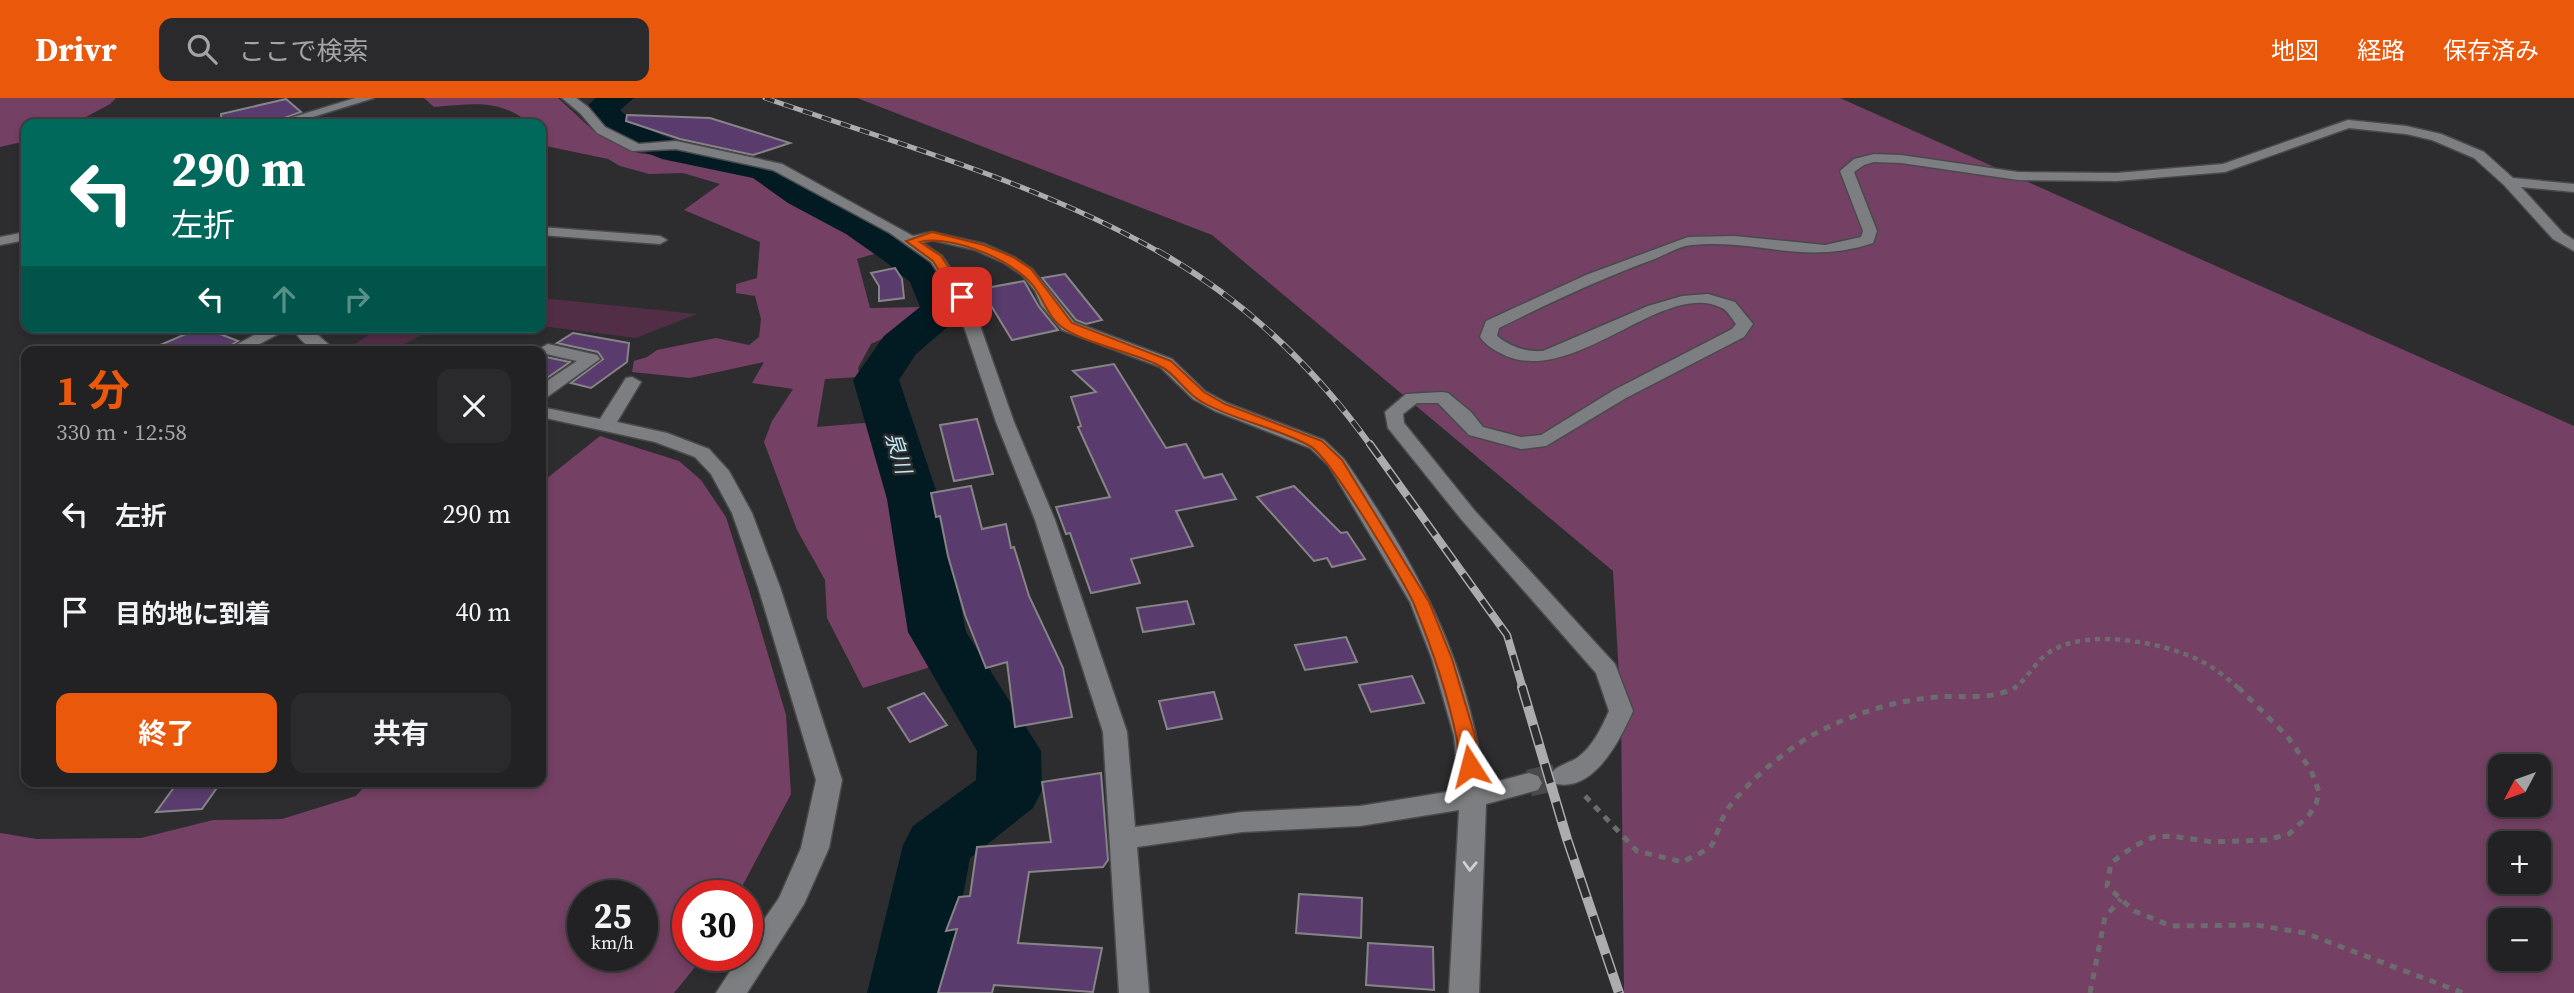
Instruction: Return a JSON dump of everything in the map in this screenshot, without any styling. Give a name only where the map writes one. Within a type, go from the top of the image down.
[{"type":"street","points":[[294,119],[368,98]]},
{"type":"street","points":[[568,98],[584,110],[601,130],[637,148],[676,145],[777,167],[911,241],[937,259],[962,297],[1005,422],[1045,520],[1115,732],[1134,993]]},
{"type":"street","points":[[1563,775],[1583,768],[1604,748],[1621,711],[1607,670],[1468,515],[1395,424],[1394,412],[1412,398],[1442,397],[1464,416],[1476,431],[1521,443],[1546,440],[1620,394],[1738,333],[1745,324],[1741,314],[1732,307],[1714,300],[1696,298],[1646,312],[1550,356],[1520,356],[1501,348],[1488,337],[1492,325],[1604,271],[1687,241],[1755,242],[1827,250],[1854,246],[1868,240],[1870,231],[1847,171],[1859,162],[1874,158],[1901,159],[2018,176],[2116,177],[2225,168],[2348,124],[2406,130],[2458,145],[2479,155],[2509,182],[2558,236],[2574,246]]},
{"type":"street","points":[[2509,182],[2574,188]]},
{"type":"street","points":[[546,231],[660,240]]},
{"type":"street","points":[[911,241],[932,236],[980,247],[1009,260],[1027,272],[1043,290],[1047,302],[1068,326],[1167,363],[1199,395],[1220,407],[1317,444],[1337,463],[1421,602],[1444,659],[1466,736],[1472,798],[1464,993]]},
{"type":"street","points":[[0,241],[21,237]]},
{"type":"street","points":[[243,346],[271,333]]},
{"type":"street","points":[[304,333],[321,346]]},
{"type":"street","points":[[546,390],[591,359],[548,349]]},
{"type":"street","points":[[605,426],[632,382]]},
{"type":"street","points":[[546,413],[660,437],[702,453],[719,471],[742,513],[764,574],[829,780],[815,848],[790,904],[731,993]]},
{"type":"street","points":[[1122,839],[1242,822],[1360,816],[1472,798],[1529,783]]},
{"type":"path","points":[[1563,775],[1637,851],[1683,863],[1712,845],[1716,823],[1735,798],[1787,750],[1843,721],[1896,703],[1940,697],[1979,698],[2015,688],[2051,649],[2076,641],[2112,640],[2156,645],[2207,664],[2240,689],[2273,722],[2301,756],[2319,786],[2316,808],[2293,833],[2262,840],[2204,842],[2161,836],[2133,847],[2111,863],[2107,886],[2134,911],[2171,926],[2256,925],[2305,933],[2463,993]]},
{"type":"path","points":[[2090,993],[2105,917],[2121,899]]},
{"type":"shaded area","points":[[0,98],[116,98],[82,119],[21,119],[21,142],[0,147]]},
{"type":"shaded area","points":[[424,98],[558,98],[596,133],[638,153],[702,161],[757,172],[884,251],[857,259],[870,308],[923,307],[910,326],[871,344],[858,368],[860,377],[825,379],[817,427],[876,422],[906,540],[921,628],[940,664],[863,688],[827,618],[825,580],[797,530],[764,442],[772,421],[793,389],[752,383],[764,362],[690,378],[632,372],[634,361],[657,350],[716,338],[749,345],[759,337],[761,319],[755,296],[736,293],[736,284],[757,278],[760,242],[684,210],[720,184],[683,173],[649,174],[620,166],[608,159],[546,146],[546,119],[523,119],[496,106],[434,107]]},
{"type":"shaded area","points":[[857,98],[1840,98],[2574,426],[2574,993],[1624,993],[1621,711],[1613,571],[1212,235]]},
{"type":"shaded area","points":[[546,299],[697,314],[636,338],[546,327]]},
{"type":"shaded area","points":[[372,333],[424,333],[400,346],[352,346]]},
{"type":"shaded area","points":[[600,436],[679,461],[701,480],[726,517],[786,715],[791,794],[745,880],[672,880],[672,971],[692,971],[674,993],[0,993],[0,833],[37,839],[141,838],[213,820],[282,819],[356,796],[364,787],[546,787],[546,479]]},
{"type":"building","points":[[286,99],[301,112],[282,119],[222,119],[221,114]]},
{"type":"building","points":[[627,115],[710,118],[790,143],[753,155],[680,139],[626,121]]},
{"type":"building","points":[[895,268],[902,279],[904,298],[879,301],[879,286],[871,273]]},
{"type":"building","points":[[1065,274],[1102,320],[1086,324],[1076,320],[1042,278]]},
{"type":"building","points":[[1024,281],[1039,307],[1058,330],[1012,340],[981,289]]},
{"type":"building","points":[[188,333],[217,333],[238,341],[230,346],[158,346]]},
{"type":"building","points":[[573,333],[629,343],[627,362],[591,388],[571,383],[603,359],[598,352],[557,343]]},
{"type":"building","points":[[546,357],[570,362],[547,378]]},
{"type":"building","points":[[1114,364],[1166,448],[1186,444],[1204,478],[1222,474],[1236,499],[1176,511],[1193,546],[1131,559],[1140,583],[1091,593],[1070,533],[1066,534],[1056,507],[1110,497],[1078,427],[1081,426],[1071,397],[1096,392],[1073,371]]},
{"type":"building","points":[[977,419],[993,474],[954,481],[940,425]]},
{"type":"building","points":[[971,486],[982,529],[1006,524],[1011,548],[1014,547],[1029,596],[1063,668],[1072,717],[1015,727],[1007,662],[986,668],[965,615],[940,516],[936,517],[931,493]]},
{"type":"building","points":[[1294,486],[1341,533],[1347,532],[1365,559],[1332,567],[1327,558],[1314,561],[1257,497]]},
{"type":"building","points":[[1187,601],[1194,624],[1143,632],[1137,608]]},
{"type":"building","points":[[1346,637],[1357,662],[1305,670],[1295,645]]},
{"type":"building","points":[[1412,676],[1424,703],[1371,712],[1359,685]]},
{"type":"building","points":[[1214,692],[1222,719],[1167,729],[1159,701]]},
{"type":"building","points":[[924,693],[947,725],[910,742],[888,708]]},
{"type":"building","points":[[1101,773],[1108,860],[1103,867],[1029,872],[1018,943],[1102,948],[1093,992],[994,985],[992,993],[938,993],[957,929],[946,931],[959,897],[970,896],[977,847],[1051,842],[1042,782]]},
{"type":"building","points":[[174,787],[217,787],[202,809],[156,812]]},
{"type":"building","points":[[1299,894],[1362,898],[1361,938],[1296,933]]},
{"type":"building","points":[[1368,943],[1433,947],[1434,990],[1366,985]]},
{"type":"waterway","name":"泉川","points":[[618,98],[601,108],[623,131],[674,152],[764,170],[801,195],[859,226],[900,254],[928,277],[942,310],[900,345],[876,380],[913,499],[937,632],[1009,751],[1009,790],[938,845],[906,993]]},
{"type":"tunnel","points":[[1529,783],[1562,776]]},
{"type":"railway","points":[[765,98],[1017,185],[1114,228],[1161,253]]},
{"type":"railway","points":[[1158,251],[1219,291],[1275,337],[1326,389],[1371,446]]},
{"type":"railway","points":[[1370,444],[1507,635],[1523,689]]},
{"type":"railway","points":[[1522,687],[1567,839],[1619,993]]},
{"type":"route","points":[[962,297],[937,259],[911,241],[932,236],[980,247],[1009,260],[1027,272],[1043,290],[1047,302],[1068,326],[1167,363],[1181,380],[1199,395],[1220,407],[1317,444],[1337,463],[1421,602],[1444,659],[1466,736],[1470,766]]}]
